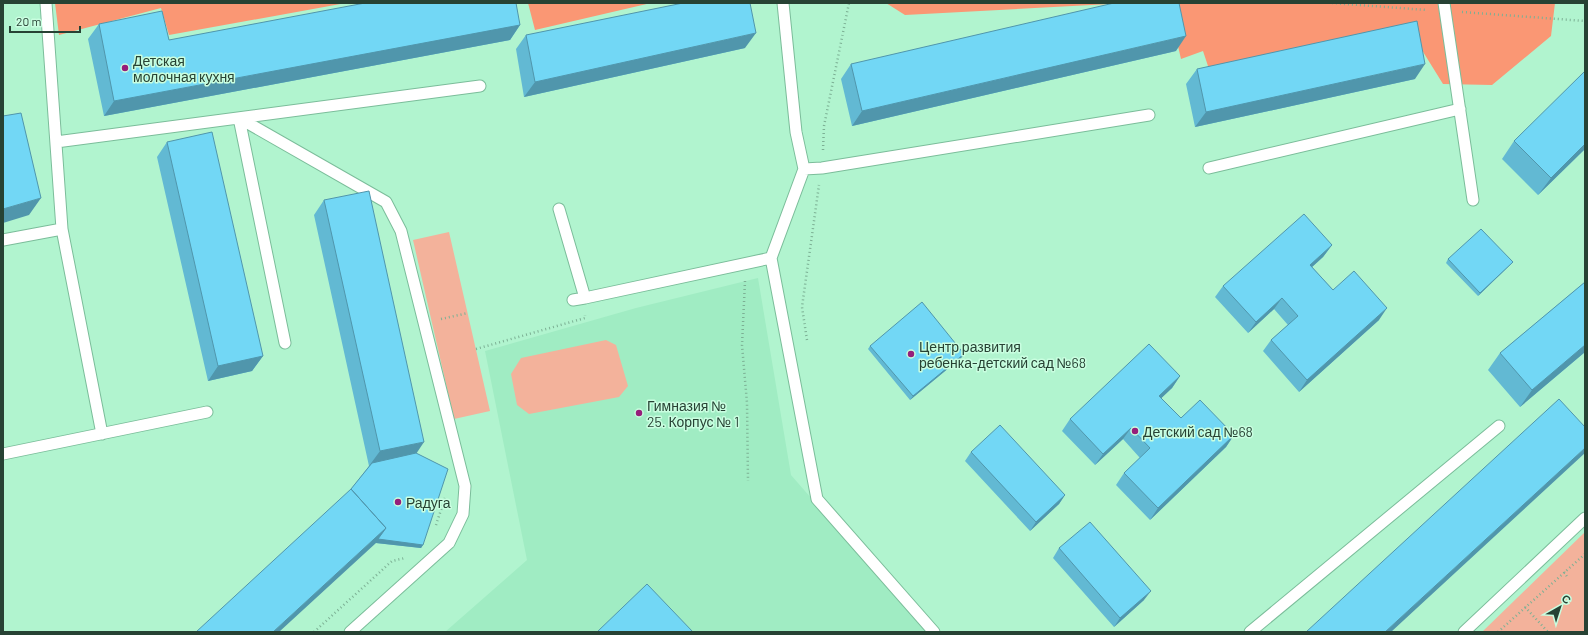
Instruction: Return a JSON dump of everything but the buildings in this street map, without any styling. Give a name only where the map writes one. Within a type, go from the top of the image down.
[{"type":"lane","points":[[46,3],[62,228],[102,434]]},
{"type":"lane","points":[[783,3],[796,132],[804,169],[771,258],[817,500],[934,632]]},
{"type":"lane","points":[[1444,3],[1473,200]]},
{"type":"lane","points":[[56,142],[480,86]]},
{"type":"lane","points":[[1209,168],[1460,109]]},
{"type":"lane","points":[[804,169],[822,168],[1149,115]]},
{"type":"lane","points":[[239,118],[285,343]]},
{"type":"lane","points":[[239,118],[386,202],[401,231],[465,486],[463,514],[449,543],[350,632]]},
{"type":"lane","points":[[559,209],[585,298]]},
{"type":"lane","points":[[3,240],[62,228]]},
{"type":"lane","points":[[573,300],[771,258]]},
{"type":"lane","points":[[3,454],[207,412]]},
{"type":"lane","points":[[1250,632],[1499,426]]},
{"type":"lane","points":[[1464,632],[1585,518]]},
{"type":"path","points":[[807,346],[802,308],[822,168],[824,126],[849,3]]},
{"type":"path","points":[[748,481],[747,403],[742,345],[745,281],[771,258]]},
{"type":"path","points":[[476,349],[586,318],[585,298]]},
{"type":"path","points":[[435,527],[447,492]]},
{"type":"path","points":[[1498,632],[1585,554]]},
{"type":"path","points":[[314,632],[392,561],[408,558]]},
{"type":"path","points":[[1564,572],[1568,578]]},
{"type":"path","points":[[1525,607],[1548,632]]},
{"type":"shaded area","points":[[55,3],[346,3],[169,35],[161,8],[59,35]]},
{"type":"shaded area","points":[[528,3],[651,3],[535,30]]},
{"type":"shaded area","points":[[886,3],[1129,3],[905,15]]},
{"type":"shaded area","points":[[1168,3],[1555,3],[1551,36],[1492,85],[1443,84],[1412,34],[1211,75],[1203,51],[1181,59]]},
{"type":"shaded area","points":[[449,232],[490,411],[454,419],[413,240]]},
{"type":"shaded area","name":"Гимназия № 25. Корпус № 1","points":[[758,278],[791,475],[928,632],[445,632],[527,560],[485,351],[636,308]]},
{"type":"shaded area","points":[[606,340],[616,345],[628,386],[619,397],[529,414],[517,405],[511,374],[521,358]]},
{"type":"shaded area","points":[[1585,532],[1585,632],[1482,632]]},
{"type":"place","name":"Детская молочная кухня","points":[[125,68]]},
{"type":"place","name":"Центр развития ребенка-детский сад №68","points":[[911,354]]},
{"type":"place","name":"Гимназия № 25. Корпус № 1","points":[[639,413]]},
{"type":"place","name":"Детский сад №68","points":[[1135,431]]},
{"type":"place","name":"Радуга","points":[[398,502]]}]
